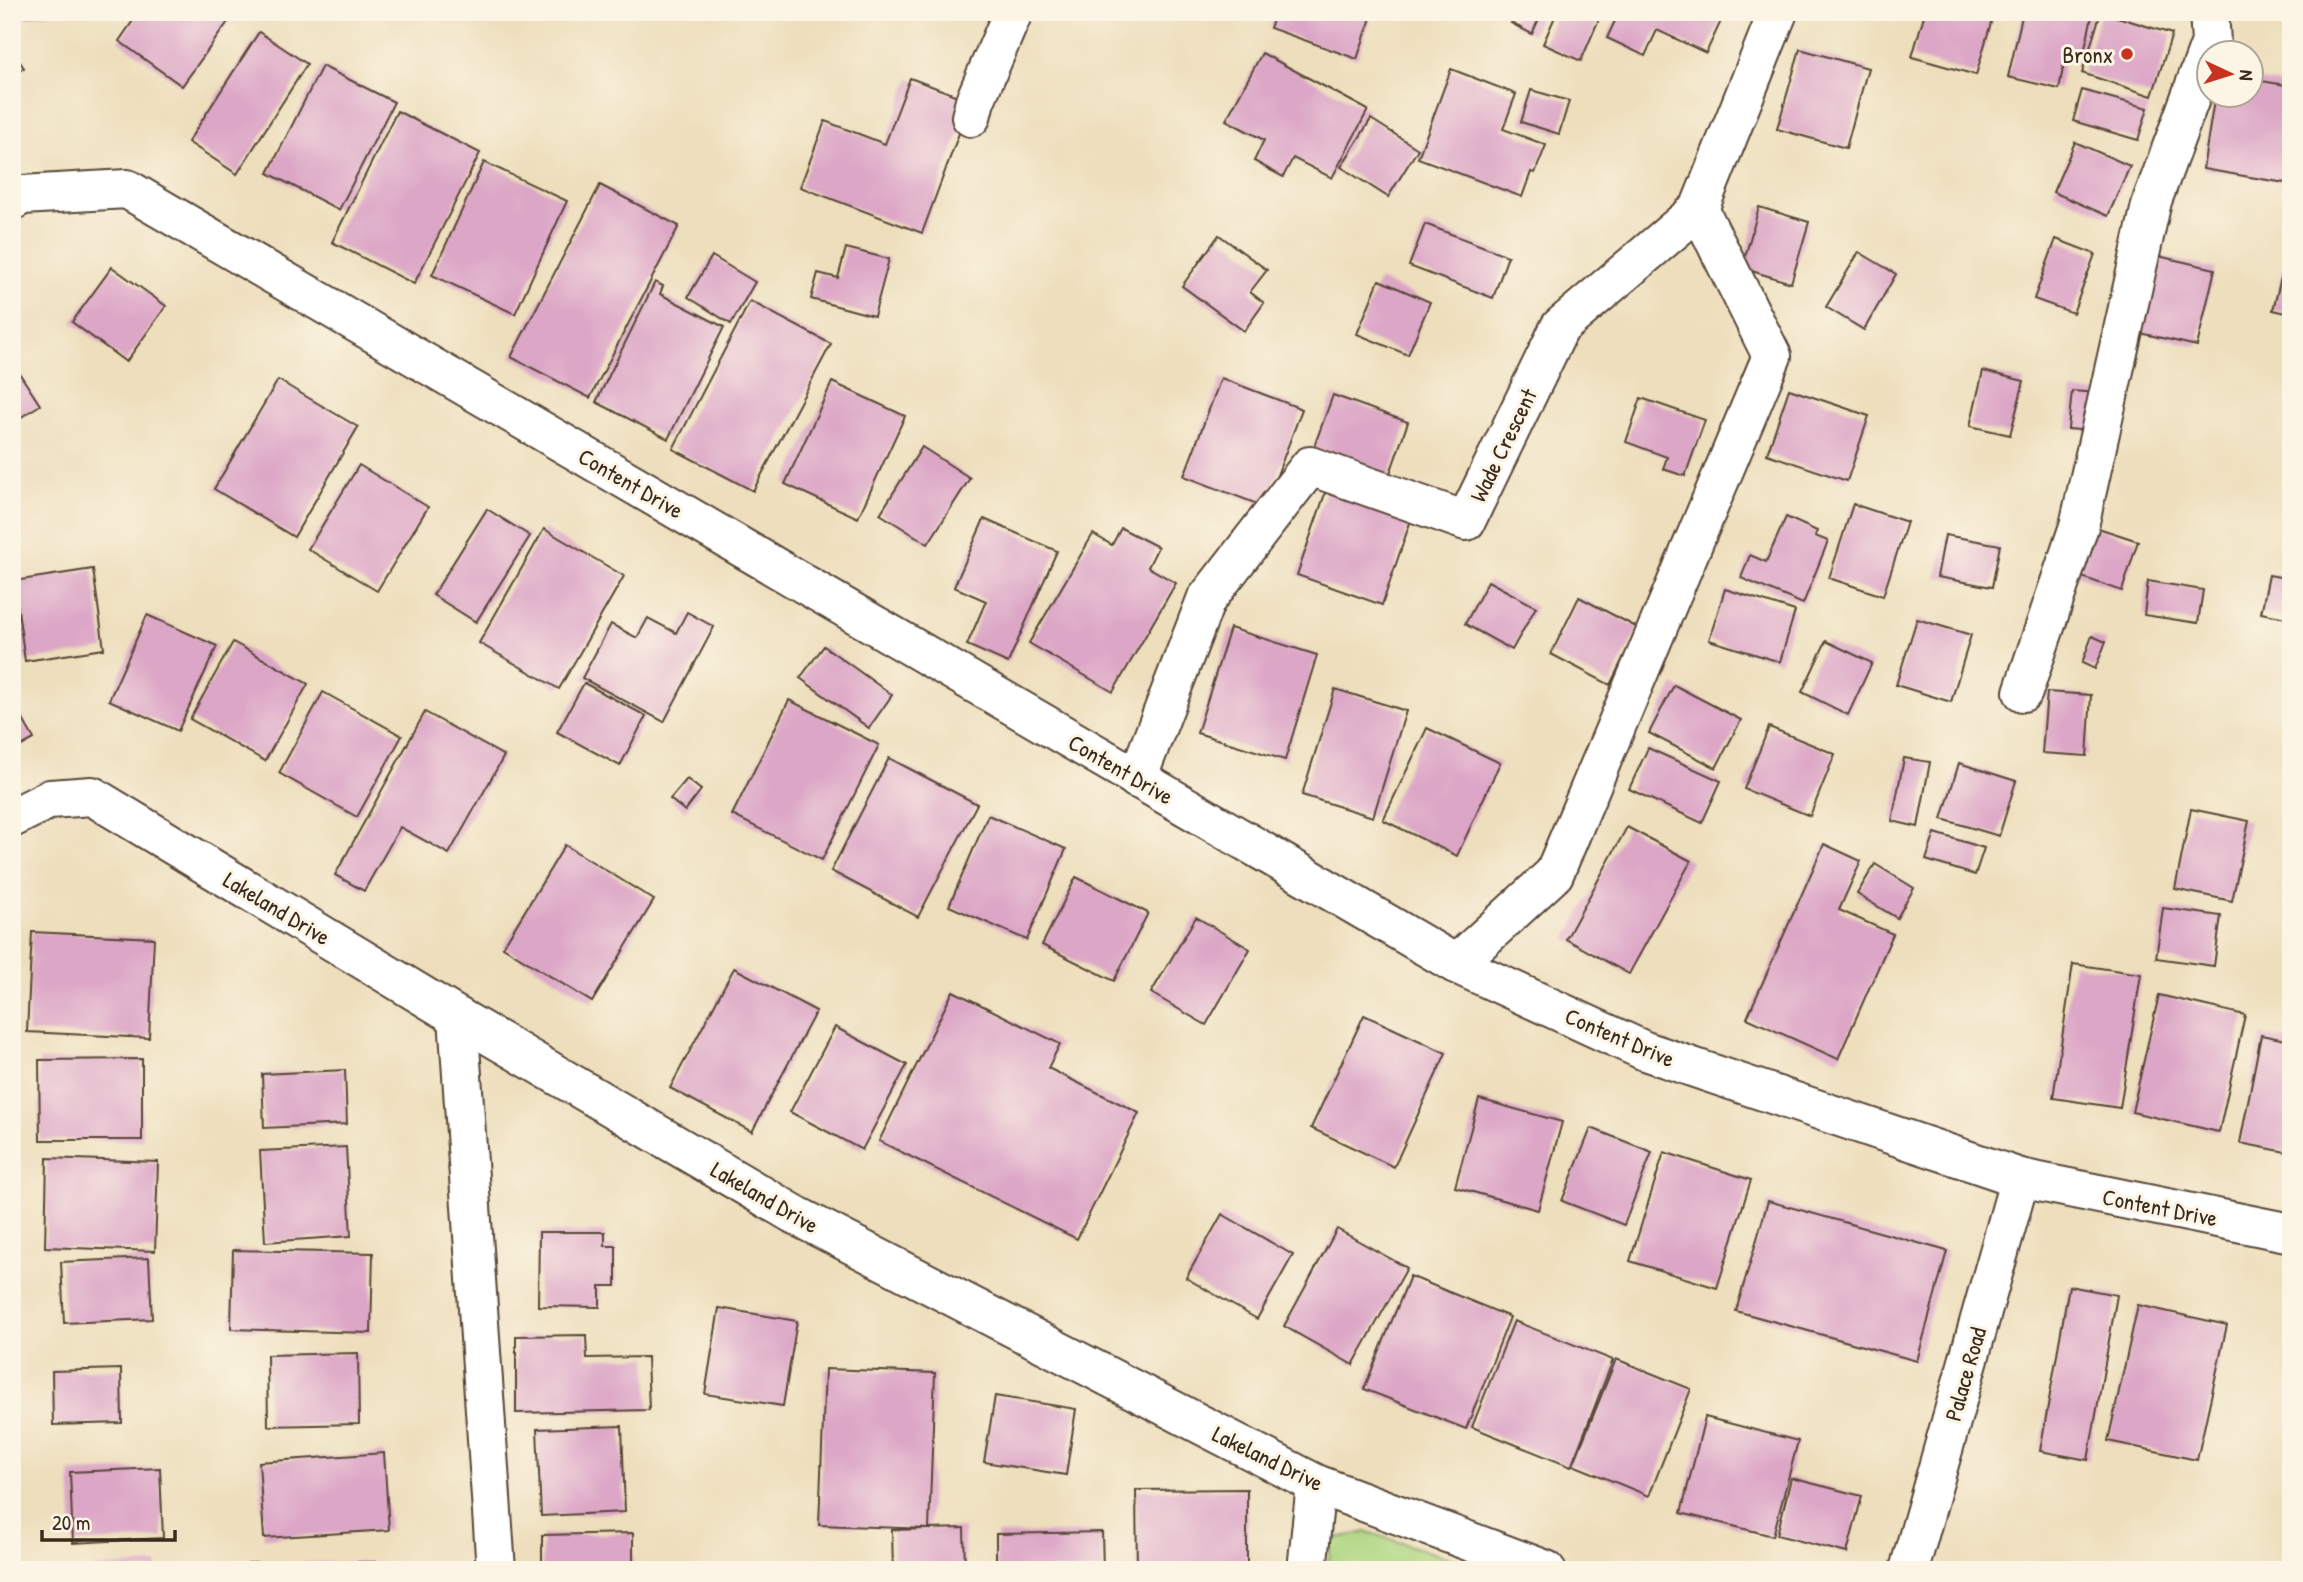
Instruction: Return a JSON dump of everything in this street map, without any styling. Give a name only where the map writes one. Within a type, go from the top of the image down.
[{"type":"street","points":[[971,117],[975,101],[1013,12]]},
{"type":"street","name":"Wade Crescent","points":[[1137,779],[1206,600],[1310,466],[1466,521],[1560,327],[1699,209],[1778,12]]},
{"type":"street","points":[[2023,692],[2079,526],[2152,201],[2211,42],[2209,12]]},
{"type":"street","name":"Content Drive","points":[[12,201],[22,195],[127,189],[1456,964],[1644,1051],[2020,1178],[2291,1233]]},
{"type":"street","points":[[1456,964],[1554,874],[1772,356],[1699,209]]},
{"type":"street","name":"Lakeland Drive","points":[[12,818],[50,799],[92,796],[457,1017],[797,1216],[1316,1483],[1546,1570]]},
{"type":"street","points":[[457,1017],[496,1570]]},
{"type":"street","name":"Palace Road","points":[[1909,1570],[2020,1178]]},
{"type":"street","points":[[1307,1570],[1316,1483]]},
{"type":"green space","points":[[1367,1532],[1487,1570],[1327,1570],[1332,1539]]},
{"type":"building","points":[[12,12],[49,12],[49,14],[12,17]]},
{"type":"building","points":[[139,12],[235,12],[182,86],[119,41]]},
{"type":"building","points":[[1276,12],[1373,12],[1357,59],[1270,28]]},
{"type":"building","points":[[1516,12],[1542,12],[1532,34],[1511,23]]},
{"type":"building","points":[[1557,12],[1602,12],[1581,61],[1543,44]]},
{"type":"building","points":[[1619,12],[1702,12],[1721,21],[1706,53],[1657,30],[1645,56],[1607,38]]},
{"type":"building","points":[[1925,12],[1994,12],[1976,75],[1912,57]]},
{"type":"building","points":[[2023,12],[2064,15],[2065,12],[2093,12],[2082,61],[2065,58],[2059,89],[2008,77]]},
{"type":"building","name":"Bronx","points":[[2101,12],[2172,34],[2152,96],[2082,73]]},
{"type":"building","points":[[259,32],[307,64],[237,174],[188,142]]},
{"type":"building","points":[[1800,49],[1868,68],[1846,148],[1777,129]]},
{"type":"building","points":[[12,50],[24,68],[12,75]]},
{"type":"building","points":[[1262,53],[1368,110],[1332,178],[1293,158],[1283,177],[1254,161],[1264,140],[1226,120]]},
{"type":"building","points":[[322,66],[394,102],[339,210],[268,173]]},
{"type":"building","points":[[1451,69],[1516,94],[1503,129],[1546,145],[1535,173],[1531,172],[1522,197],[1418,158]]},
{"type":"building","points":[[910,78],[971,101],[922,233],[800,187],[825,121],[885,144]]},
{"type":"building","points":[[2264,81],[2291,86],[2291,184],[2203,169],[2213,108],[2264,108]]},
{"type":"building","points":[[1531,90],[1569,101],[1559,134],[1521,122]]},
{"type":"building","points":[[2082,90],[2148,108],[2138,140],[2073,121]]},
{"type":"building","points":[[397,111],[480,153],[414,284],[332,242]]},
{"type":"building","points":[[1371,119],[1418,149],[1388,197],[1341,167]]},
{"type":"building","points":[[2075,142],[2130,166],[2108,216],[2053,192]]},
{"type":"building","points":[[484,162],[567,201],[515,314],[432,275]]},
{"type":"building","points":[[600,185],[679,226],[590,398],[511,357]]},
{"type":"building","points":[[1759,207],[1809,222],[1791,283],[1742,268]]},
{"type":"building","points":[[1425,224],[1508,256],[1493,298],[1409,266]]},
{"type":"building","points":[[1219,235],[1267,270],[1250,292],[1264,303],[1244,331],[1182,286]]},
{"type":"building","points":[[2056,239],[2095,254],[2073,313],[2034,299]]},
{"type":"building","points":[[2291,242],[2291,314],[2273,310]]},
{"type":"building","points":[[846,248],[889,259],[874,316],[811,299],[818,273],[838,278]]},
{"type":"building","points":[[1859,252],[1896,274],[1864,330],[1826,307]]},
{"type":"building","points":[[2145,253],[2215,269],[2197,346],[2127,330]]},
{"type":"building","points":[[712,256],[755,282],[731,324],[688,297]]},
{"type":"building","points":[[112,267],[166,306],[126,362],[72,322]]},
{"type":"building","points":[[1379,280],[1430,302],[1408,355],[1357,334]]},
{"type":"building","points":[[655,282],[663,286],[660,294],[724,327],[668,439],[596,402]]},
{"type":"building","points":[[750,301],[831,344],[753,491],[673,449]]},
{"type":"building","points":[[12,362],[40,405],[12,423]]},
{"type":"building","points":[[1983,371],[2024,381],[2010,435],[1970,426]]},
{"type":"building","points":[[1221,378],[1302,409],[1265,507],[1184,476]]},
{"type":"building","points":[[278,380],[358,427],[294,537],[214,489]]},
{"type":"building","points":[[832,382],[905,416],[858,518],[785,484]]},
{"type":"building","points":[[1789,389],[1869,416],[1847,481],[1767,454]]},
{"type":"building","points":[[2072,391],[2097,393],[2092,431],[2068,429]]},
{"type":"building","points":[[1333,395],[1408,422],[1387,482],[1311,455]]},
{"type":"building","points":[[1641,398],[1705,420],[1685,476],[1663,469],[1667,457],[1626,442]]},
{"type":"building","points":[[922,447],[970,478],[928,544],[880,514]]},
{"type":"building","points":[[359,465],[428,507],[377,591],[308,549]]},
{"type":"building","points":[[1329,482],[1414,511],[1382,605],[1297,575]]},
{"type":"building","points":[[1853,504],[1907,522],[1883,596],[1829,578]]},
{"type":"building","points":[[487,509],[530,536],[476,622],[433,595]]},
{"type":"building","points":[[1786,517],[1817,531],[1815,536],[1828,541],[1803,604],[1741,578],[1750,555],[1766,562]]},
{"type":"building","points":[[984,519],[1057,551],[1008,663],[967,645],[986,601],[954,587]]},
{"type":"building","points":[[2092,526],[2138,541],[2122,591],[2076,575]]},
{"type":"building","points":[[1121,528],[1158,547],[1148,567],[1176,583],[1113,692],[1029,643],[1093,534],[1112,545]]},
{"type":"building","points":[[544,529],[624,576],[559,689],[479,643]]},
{"type":"building","points":[[1945,535],[2000,545],[1992,587],[1937,577]]},
{"type":"building","points":[[93,569],[104,649],[25,661],[14,581]]},
{"type":"building","points":[[2269,575],[2291,579],[2291,619],[2261,613]]},
{"type":"building","points":[[1488,581],[1536,607],[1512,650],[1465,624]]},
{"type":"building","points":[[2148,581],[2203,590],[2198,623],[2144,615]]},
{"type":"building","points":[[1725,589],[1795,611],[1780,662],[1709,640]]},
{"type":"building","points":[[1579,597],[1638,628],[1610,685],[1551,654]]},
{"type":"building","points":[[687,612],[714,627],[664,722],[582,678],[611,624],[637,638],[648,618],[676,633]]},
{"type":"building","points":[[147,615],[217,646],[178,731],[109,700]]},
{"type":"building","points":[[1917,619],[1971,635],[1951,702],[1896,685]]},
{"type":"building","points":[[1230,628],[1317,655],[1285,760],[1197,733]]},
{"type":"building","points":[[2092,636],[2106,642],[2095,669],[2082,663]]},
{"type":"building","points":[[1826,641],[1872,663],[1848,715],[1802,692]]},
{"type":"building","points":[[233,642],[308,684],[265,761],[190,719]]},
{"type":"building","points":[[824,646],[892,695],[869,728],[800,678]]},
{"type":"building","points":[[584,683],[646,716],[620,766],[557,732]]},
{"type":"building","points":[[1674,685],[1741,720],[1716,768],[1649,733]]},
{"type":"building","points":[[1335,689],[1406,711],[1373,817],[1302,795]]},
{"type":"building","points":[[323,692],[402,736],[357,817],[279,773]]},
{"type":"building","points":[[2047,692],[2091,695],[2087,756],[2042,753]]},
{"type":"building","points":[[12,700],[34,739],[12,751]]},
{"type":"building","points":[[789,700],[879,745],[822,860],[732,815]]},
{"type":"building","points":[[425,712],[504,756],[449,854],[400,827],[364,891],[335,875]]},
{"type":"building","points":[[1769,727],[1835,754],[1810,816],[1744,789]]},
{"type":"building","points":[[1427,728],[1500,763],[1457,856],[1383,820]]},
{"type":"building","points":[[1648,748],[1721,781],[1702,823],[1629,789]]},
{"type":"building","points":[[889,758],[977,804],[918,917],[831,871]]},
{"type":"building","points":[[1904,758],[1930,762],[1918,827],[1892,821]]},
{"type":"building","points":[[1959,763],[2016,781],[1999,836],[1942,819]]},
{"type":"building","points":[[687,779],[701,790],[685,811],[670,799]]},
{"type":"building","points":[[2191,809],[2249,821],[2232,901],[2175,889]]},
{"type":"building","points":[[988,815],[1066,849],[1027,940],[949,906]]},
{"type":"building","points":[[1627,827],[1691,861],[1629,974],[1566,939]]},
{"type":"building","points":[[1935,833],[1984,848],[1975,875],[1926,860]]},
{"type":"building","points":[[1824,844],[1861,861],[1839,910],[1893,934],[1838,1059],[1747,1018]]},
{"type":"building","points":[[565,845],[654,900],[592,1002],[503,947]]},
{"type":"building","points":[[1875,864],[1914,888],[1897,918],[1857,894]]},
{"type":"building","points":[[1076,877],[1148,913],[1114,981],[1042,945]]},
{"type":"building","points":[[2163,908],[2221,916],[2214,966],[2156,958]]},
{"type":"building","points":[[1196,917],[1250,949],[1206,1025],[1151,993]]},
{"type":"building","points":[[32,932],[154,938],[149,1038],[27,1032]]},
{"type":"building","points":[[2073,964],[2141,974],[2120,1108],[2053,1098]]},
{"type":"building","points":[[734,968],[816,1011],[752,1132],[670,1088]]},
{"type":"building","points":[[953,991],[1060,1044],[1048,1068],[1139,1113],[1077,1239],[879,1141]]},
{"type":"building","points":[[2159,995],[2245,1015],[2219,1132],[2132,1112]]},
{"type":"building","points":[[1364,1015],[1446,1053],[1394,1167],[1311,1128]]},
{"type":"building","points":[[835,1027],[907,1065],[862,1150],[790,1112]]},
{"type":"building","points":[[2261,1035],[2291,1041],[2291,1153],[2240,1143]]},
{"type":"building","points":[[142,1059],[142,1140],[40,1140],[39,1060]]},
{"type":"building","points":[[345,1070],[347,1124],[264,1128],[262,1074]]},
{"type":"building","points":[[1479,1099],[1562,1122],[1538,1210],[1455,1187]]},
{"type":"building","points":[[1591,1128],[1652,1152],[1624,1225],[1562,1201]]},
{"type":"building","points":[[346,1147],[351,1236],[265,1242],[260,1151]]},
{"type":"building","points":[[1664,1152],[1751,1180],[1717,1288],[1630,1261]]},
{"type":"building","points":[[47,1158],[158,1162],[155,1251],[45,1247]]},
{"type":"building","points":[[1768,1201],[1947,1251],[1917,1361],[1736,1311]]},
{"type":"building","points":[[1222,1214],[1293,1255],[1257,1319],[1186,1278]]},
{"type":"building","points":[[1337,1229],[1407,1268],[1353,1365],[1284,1326]]},
{"type":"building","points":[[539,1232],[605,1232],[605,1246],[616,1246],[616,1286],[600,1286],[600,1307],[538,1306]]},
{"type":"building","points":[[233,1250],[373,1253],[371,1333],[231,1329]]},
{"type":"building","points":[[149,1258],[152,1319],[64,1323],[61,1262]]},
{"type":"building","points":[[1410,1276],[1510,1317],[1466,1429],[1364,1389]]},
{"type":"building","points":[[2069,1286],[2117,1295],[2088,1460],[2040,1451]]},
{"type":"building","points":[[2138,1305],[2227,1325],[2197,1460],[2108,1441]]},
{"type":"building","points":[[719,1308],[797,1321],[783,1406],[705,1394]]},
{"type":"building","points":[[1514,1321],[1613,1360],[1571,1467],[1472,1427]]},
{"type":"building","points":[[586,1335],[587,1358],[647,1357],[649,1410],[516,1413],[516,1336]]},
{"type":"building","points":[[358,1353],[359,1424],[268,1426],[267,1355]]},
{"type":"building","points":[[1616,1359],[1691,1389],[1649,1496],[1573,1465]]},
{"type":"building","points":[[121,1369],[122,1423],[53,1425],[52,1371]]},
{"type":"building","points":[[825,1369],[935,1373],[929,1529],[819,1525]]},
{"type":"building","points":[[995,1396],[1076,1409],[1066,1475],[984,1462]]},
{"type":"building","points":[[1705,1417],[1798,1441],[1773,1536],[1681,1513]]},
{"type":"building","points":[[622,1426],[625,1512],[541,1516],[537,1429]]},
{"type":"building","points":[[384,1453],[389,1530],[264,1538],[259,1462]]},
{"type":"building","points":[[160,1468],[163,1538],[73,1543],[70,1472]]},
{"type":"building","points":[[1791,1478],[1862,1496],[1847,1553],[1777,1535]]},
{"type":"building","points":[[1247,1489],[1247,1570],[1137,1570],[1136,1490]]},
{"type":"building","points":[[964,1528],[965,1570],[893,1570],[892,1530]]},
{"type":"building","points":[[1102,1532],[1103,1570],[996,1570],[996,1534]]},
{"type":"building","points":[[633,1533],[633,1570],[542,1570],[542,1535]]},
{"type":"building","points":[[378,1562],[378,1570],[248,1570],[248,1563]]},
{"type":"building","points":[[157,1564],[158,1570],[93,1570],[93,1568]]},
{"type":"place","name":"Bronx","points":[[2127,54]]}]
